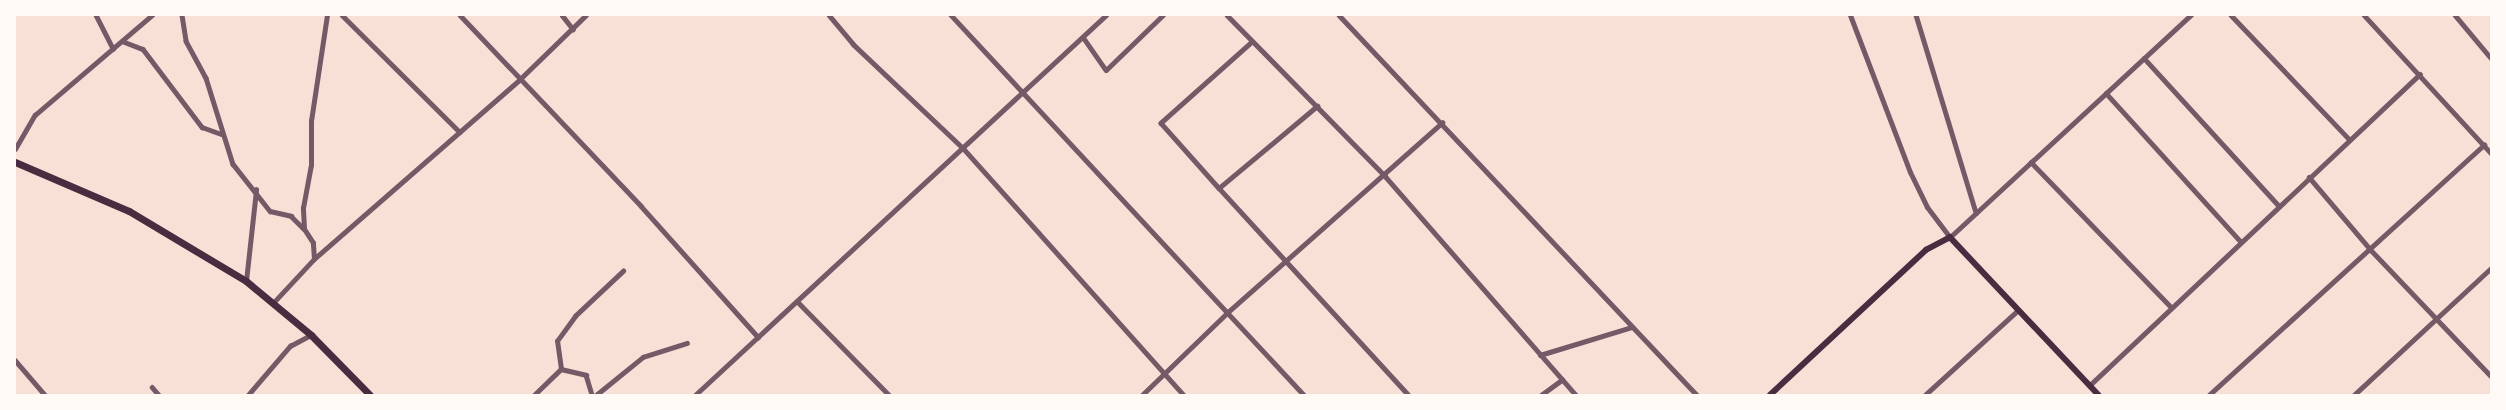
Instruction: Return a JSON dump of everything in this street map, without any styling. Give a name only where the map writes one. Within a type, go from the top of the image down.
[{"type":"highway","points":[[15,162],[130,210],[246,280],[311,335],[370,395]]},
{"type":"main road","points":[[1770,395],[1926,250],[1950,237],[2017,311],[2090,384],[2097,394]]},
{"type":"street","points":[[96,15],[113,49]]},
{"type":"street","points":[[15,149],[35,115],[152,15]]},
{"type":"street","points":[[182,15],[186,40],[206,78],[221,134],[231,150],[233,164],[256,190],[270,211],[291,216],[304,229],[314,243],[314,259]]},
{"type":"street","points":[[304,229],[303,208],[311,165],[311,121],[327,15]]},
{"type":"street","points":[[342,15],[460,132]]},
{"type":"street","points":[[460,15],[519,80],[641,206],[758,337]]},
{"type":"street","points":[[562,15],[573,29]]},
{"type":"street","points":[[274,302],[314,259],[519,80],[586,15]]},
{"type":"street","points":[[829,15],[854,44],[963,148],[1184,395]]},
{"type":"street","points":[[951,15],[1304,395]]},
{"type":"street","points":[[695,395],[1106,15]]},
{"type":"street","points":[[1083,37],[1106,70],[1163,15]]},
{"type":"street","points":[[1227,15],[1385,176],[1576,395]]},
{"type":"street","points":[[1339,15],[1697,395]]},
{"type":"street","points":[[1850,15],[1910,172],[1926,207],[1950,237],[2191,15]]},
{"type":"street","points":[[1916,15],[1976,213]]},
{"type":"street","points":[[2231,15],[2349,138]]},
{"type":"street","points":[[2364,15],[2491,153]]},
{"type":"street","points":[[2455,15],[2491,58]]},
{"type":"street","points":[[122,41],[143,49],[202,127],[221,134]]},
{"type":"street","points":[[1252,42],[1161,123],[1285,263],[1409,395]]},
{"type":"street","points":[[2144,58],[2278,205]]},
{"type":"street","points":[[2090,384],[2349,138],[2420,74]]},
{"type":"street","points":[[2106,93],[2240,242]]},
{"type":"street","points":[[1219,188],[1317,106]]},
{"type":"street","points":[[1142,395],[1228,312],[1442,124]]},
{"type":"street","points":[[2209,395],[2484,145]]},
{"type":"street","points":[[2031,162],[2171,307]]},
{"type":"street","points":[[2309,176],[2370,249],[2491,376]]},
{"type":"street","points":[[246,280],[256,190]]},
{"type":"street","points":[[2354,395],[2491,268]]},
{"type":"street","points":[[561,368],[557,342],[575,316],[623,271]]},
{"type":"street","points":[[797,301],[886,394]]},
{"type":"street","points":[[1925,395],[2017,311]]},
{"type":"street","points":[[1540,355],[1632,328]]},
{"type":"street","points":[[248,395],[290,346],[311,335]]},
{"type":"street","points":[[596,395],[644,357],[687,343]]},
{"type":"street","points":[[15,360],[45,395]]},
{"type":"street","points":[[534,395],[561,368]]},
{"type":"street","points":[[561,368],[586,375],[592,395]]},
{"type":"street","points":[[1541,395],[1562,380]]},
{"type":"street","points":[[152,387],[159,395]]}]
